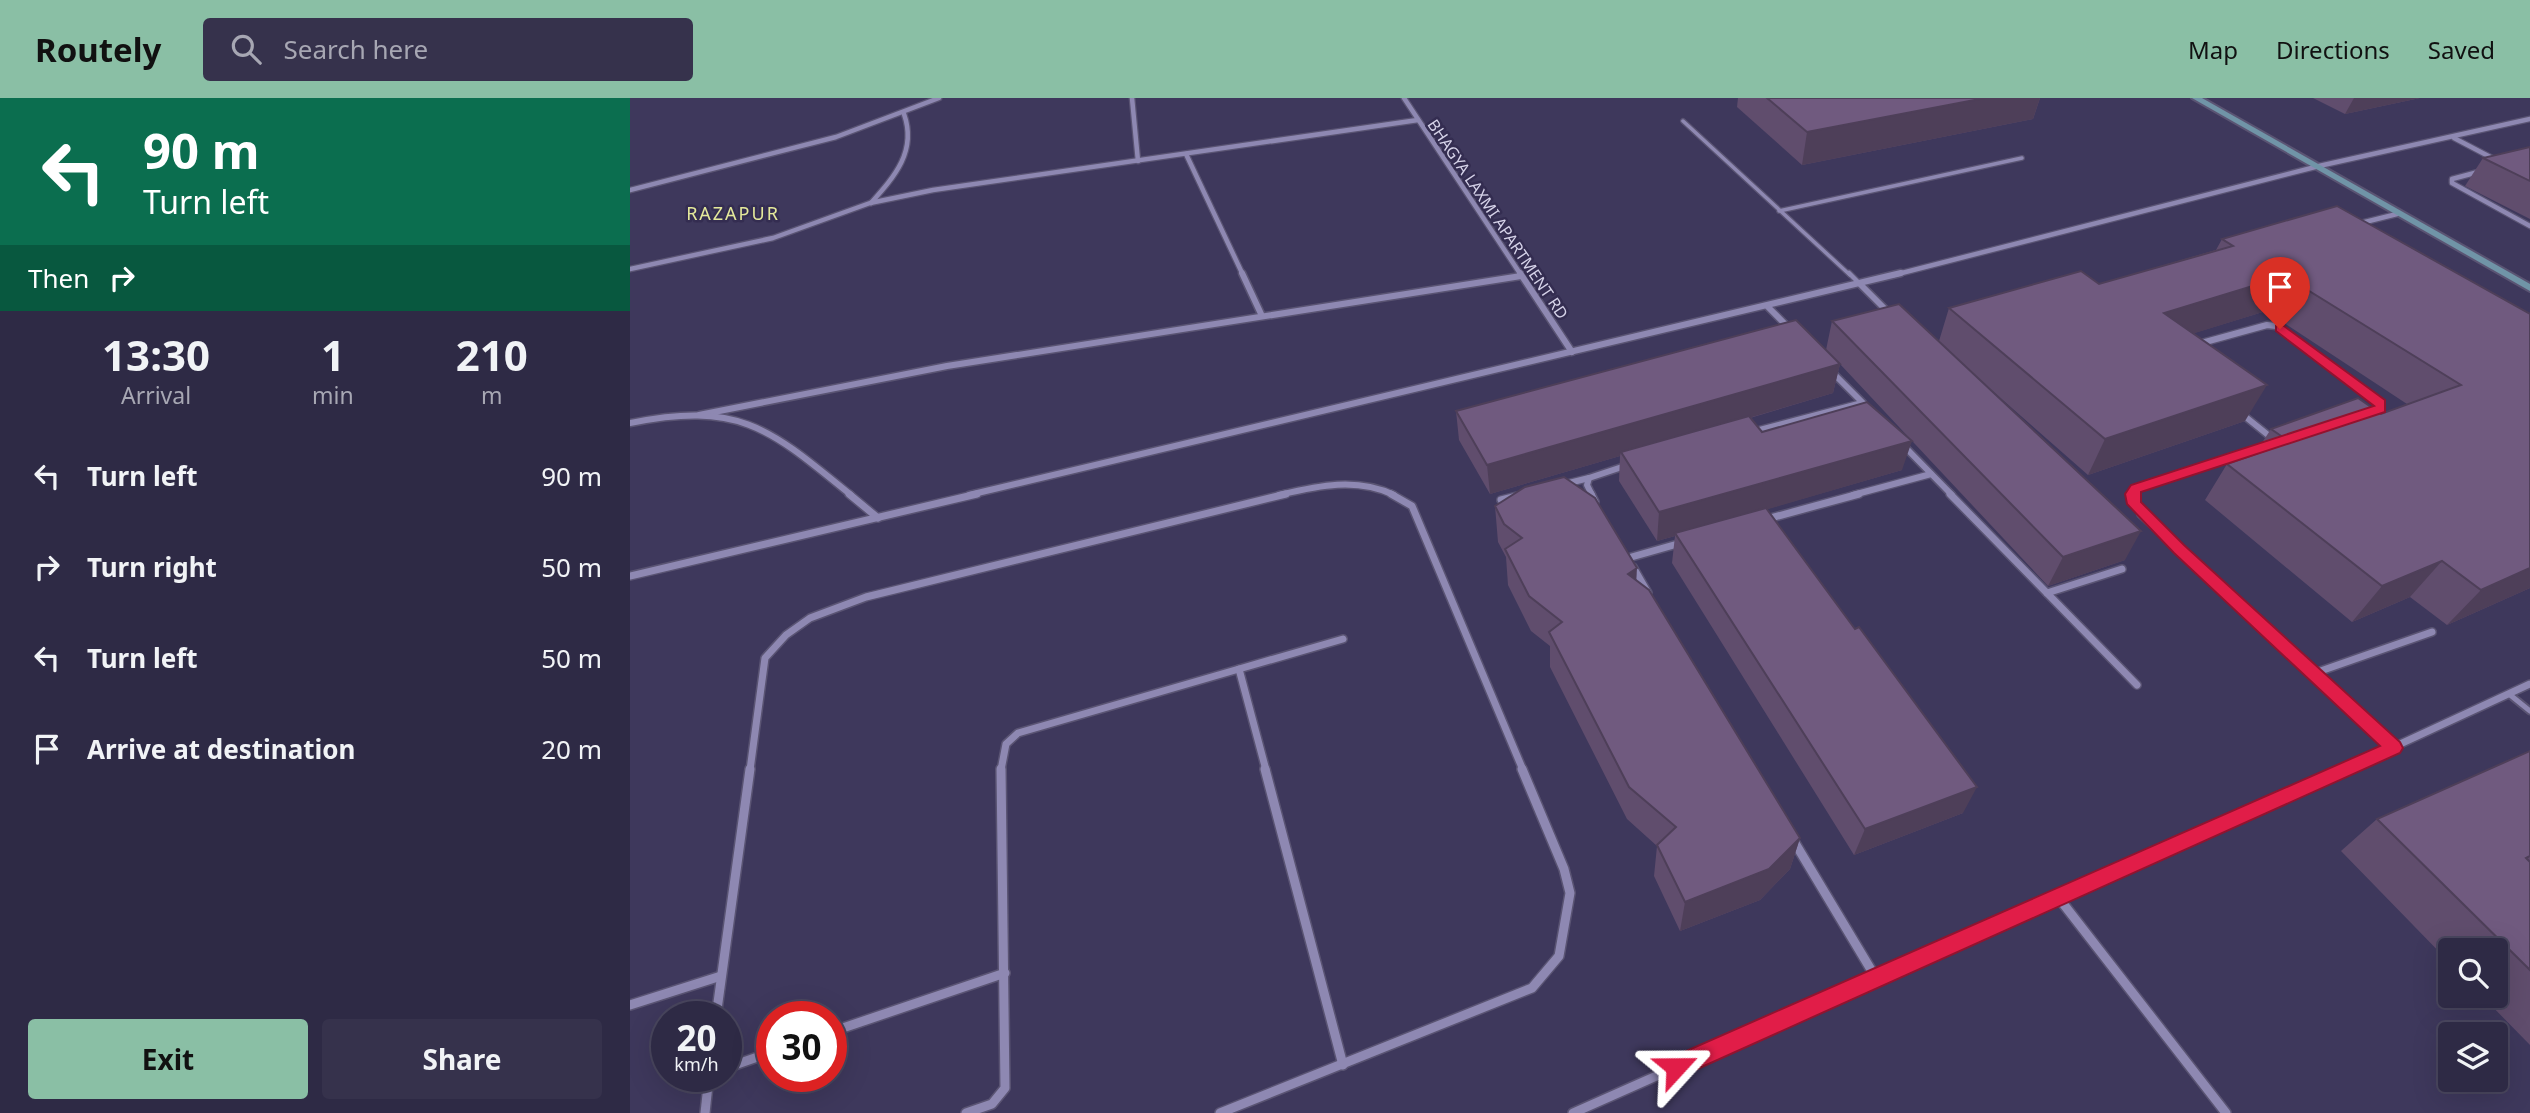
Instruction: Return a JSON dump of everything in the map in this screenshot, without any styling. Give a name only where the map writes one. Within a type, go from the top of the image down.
[{"type":"street","points":[[630,190],[836,137],[904,114],[939,98]]},
{"type":"street","points":[[1132,98],[1139,161]]},
{"type":"street","name":"BHAGYA LAXMI APARTMENT RD","points":[[1404,98],[1572,352]]},
{"type":"street","points":[[2196,98],[2530,288]]},
{"type":"street","points":[[870,203],[902,168],[910,124],[904,114]]},
{"type":"street","points":[[630,576],[1860,284],[2319,166],[2530,119]]},
{"type":"street","points":[[630,269],[773,238],[870,203],[1004,179],[1418,120]]},
{"type":"street","points":[[2454,138],[2500,162]]},
{"type":"street","points":[[1186,155],[1262,316]]},
{"type":"street","points":[[2485,171],[2452,179],[2452,183],[2530,226]]},
{"type":"street","points":[[2349,226],[2397,214]]},
{"type":"street","points":[[630,424],[699,415],[947,366],[1521,276]]},
{"type":"street","points":[[1860,284],[1895,319]]},
{"type":"street","points":[[1768,306],[1797,337]]},
{"type":"street","points":[[2188,347],[2267,325],[2276,326],[2380,403],[2376,412],[2364,415]]},
{"type":"street","points":[[1825,365],[1871,411]]},
{"type":"street","points":[[1742,434],[1863,402]]},
{"type":"street","points":[[2235,408],[2277,442],[2136,488],[2133,494],[2134,504],[2141,514],[2394,748]]},
{"type":"street","points":[[699,415],[748,422],[785,445],[878,517]]},
{"type":"street","points":[[1897,438],[2137,685]]},
{"type":"street","points":[[1551,487],[1636,463]]},
{"type":"street","points":[[1759,521],[1931,474]]},
{"type":"street","points":[[1588,478],[1587,485],[1603,515]]},
{"type":"street","points":[[718,1001],[765,658],[776,641],[822,611],[866,597],[1321,485],[1350,483],[1395,494],[1412,506],[1564,869],[1570,893],[1559,956],[1532,988],[1220,1113]]},
{"type":"street","points":[[1501,500],[1526,494]]},
{"type":"street","points":[[1628,558],[1693,539]]},
{"type":"street","points":[[1621,547],[1656,605]]},
{"type":"street","points":[[2047,593],[2122,569]]},
{"type":"street","points":[[2312,674],[2432,632]]},
{"type":"street","points":[[966,1113],[992,1104],[1004,1088],[1005,973],[1000,773],[1006,744],[1018,733],[1343,639]]},
{"type":"street","points":[[1239,669],[1343,1065]]},
{"type":"street","points":[[1573,1113],[2394,748],[2530,684]]},
{"type":"street","points":[[1789,832],[1876,978]]},
{"type":"street","points":[[2058,897],[2226,1113]]},
{"type":"street","points":[[847,1027],[1005,973]]},
{"type":"street","points":[[630,1005],[721,976]]},
{"type":"street","points":[[705,1113],[707,1092]]},
{"type":"lane","points":[[1683,121],[1860,284]]},
{"type":"lane","points":[[1779,211],[2022,158]]},
{"type":"lane","points":[[2509,694],[2530,711]]},
{"type":"building","points":[[1767,98],[1985,98],[1807,132]]},
{"type":"building","points":[[2530,147],[2530,181],[2483,158]]},
{"type":"building","points":[[2337,206],[2530,314],[2530,568],[2481,590],[2442,561],[2382,586],[2227,464],[2290,442],[2271,429],[2358,398],[2381,414],[2461,385],[2285,276],[2164,313],[2267,385],[2105,439],[1949,308],[2081,271],[2099,284],[2233,246],[2222,239]]},
{"type":"building","points":[[1899,304],[2141,531],[2063,557],[1832,321]]},
{"type":"building","points":[[1796,320],[1840,364],[1487,465],[1456,411]]},
{"type":"building","points":[[1867,402],[1912,441],[1659,512],[1621,452],[1749,416],[1762,432]]},
{"type":"building","points":[[1564,477],[1595,498],[1637,568],[1628,574],[1649,590],[1800,838],[1769,869],[1685,902],[1657,845],[1676,827],[1629,787],[1549,632],[1562,622],[1529,596],[1505,549],[1522,538],[1504,524],[1495,506],[1525,487]]},
{"type":"building","points":[[1766,508],[1855,629],[1859,627],[1977,787],[1865,829],[1675,533]]},
{"type":"building","points":[[2530,751],[2530,856],[2526,858],[2530,862],[2530,970],[2508,948],[2508,938],[2498,938],[2377,819]]},
{"type":"district","name":"RAZAPUR","points":[[733,213]]},
{"type":"route","points":[[1676,1067],[2394,748],[2141,514],[2134,504],[2133,494],[2136,488],[2380,409],[2380,403],[2280,329]]}]
